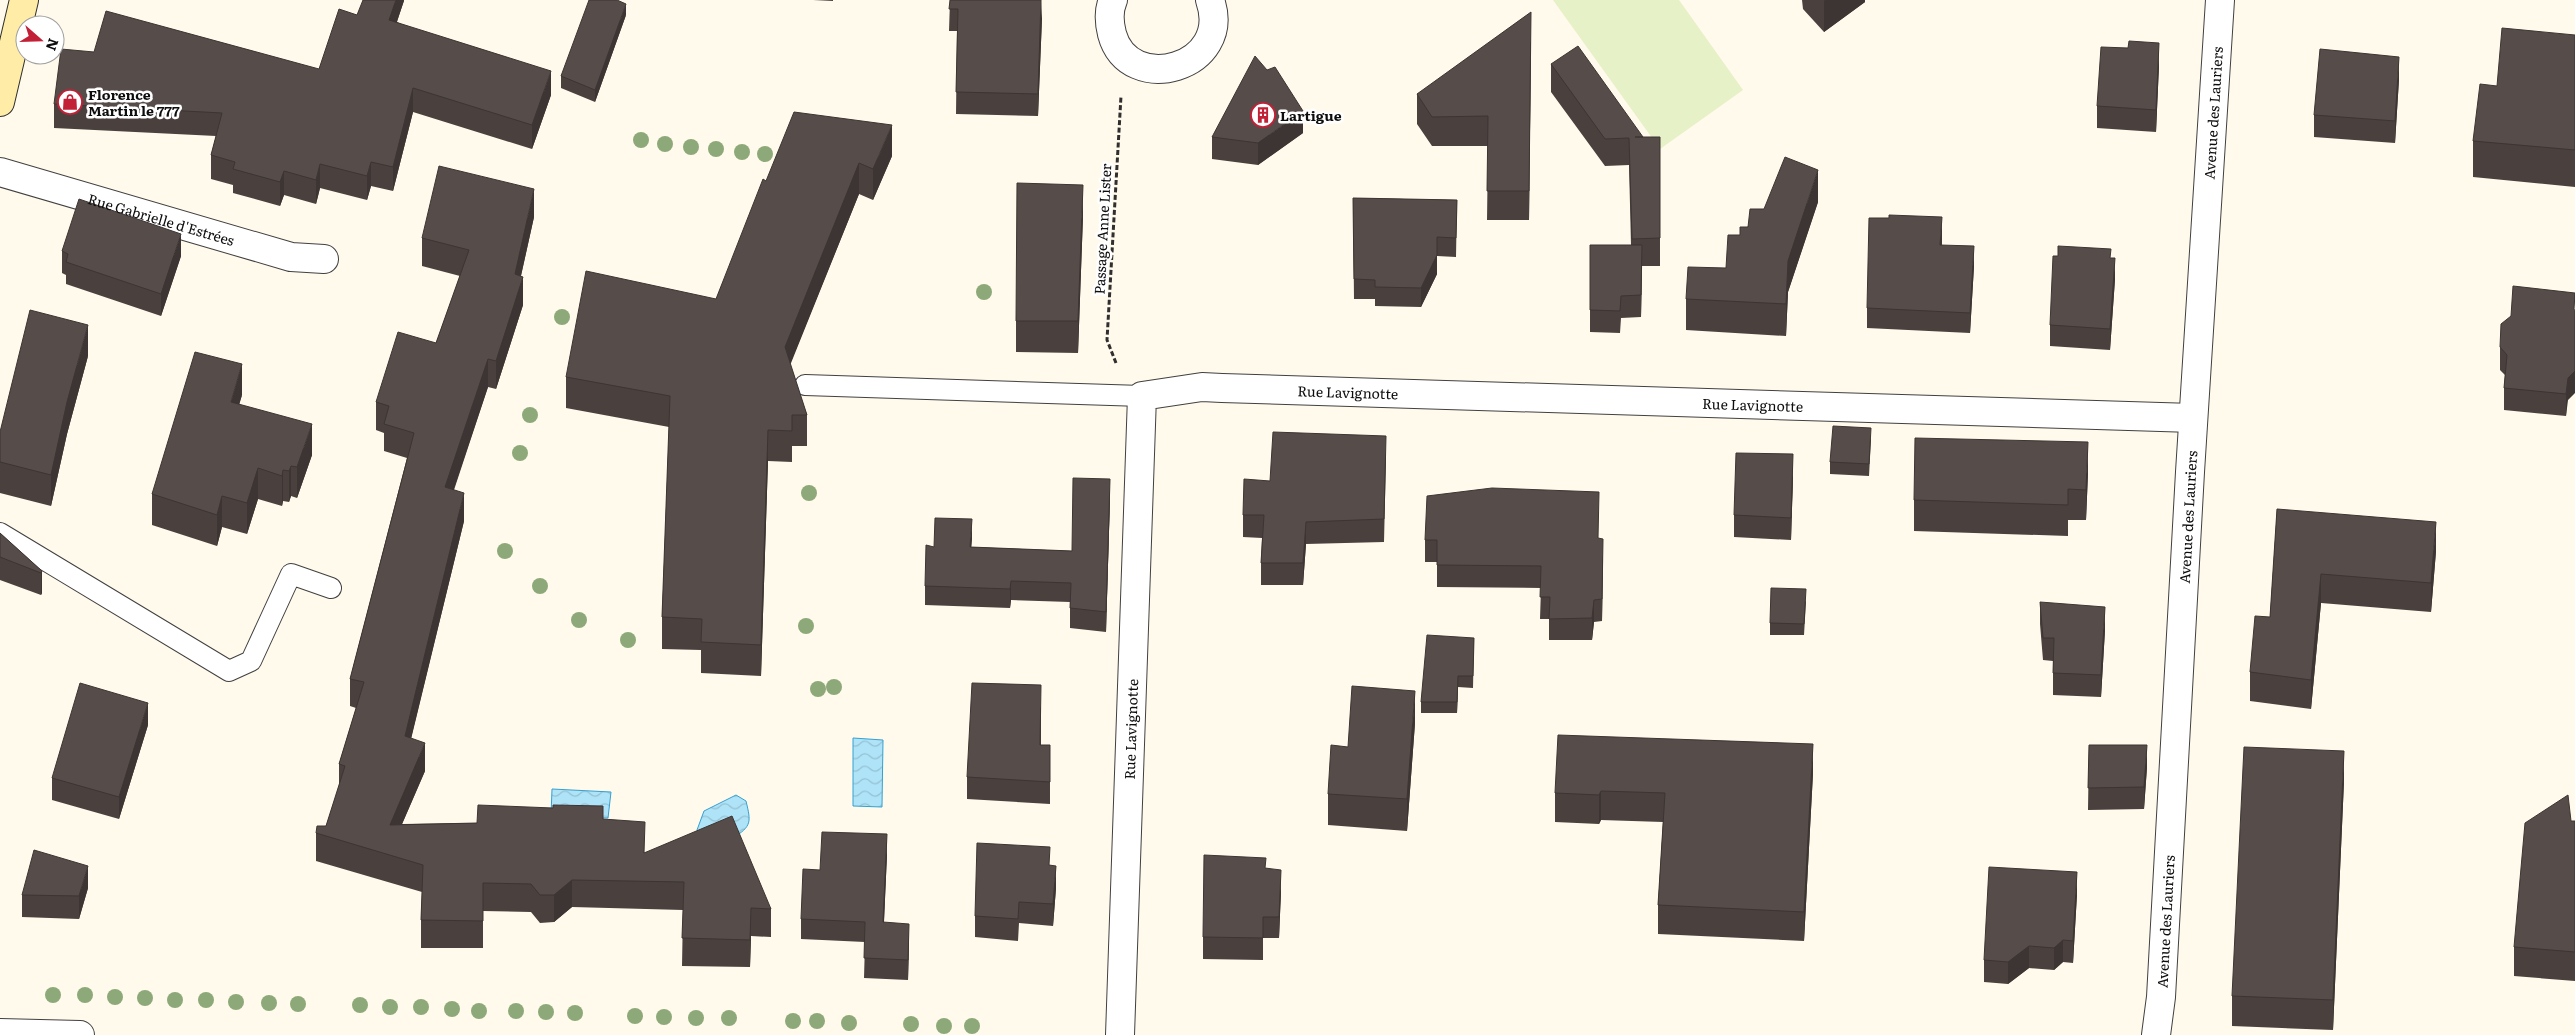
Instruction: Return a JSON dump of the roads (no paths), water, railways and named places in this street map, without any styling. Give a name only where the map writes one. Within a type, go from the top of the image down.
[{"type":"street","points":[[0,102],[24,0]]},
{"type":"street","points":[[1113,0],[1110,23],[1114,39],[1123,53],[1136,63],[1151,69],[1169,69],[1185,64],[1199,54],[1209,41],[1213,24],[1210,0]]},
{"type":"street","name":"Avenue des Lauriers","points":[[2156,1035],[2161,997],[2193,418],[2220,0]]},
{"type":"street","name":"Rue Gabrielle d'Estrées","points":[[0,172],[291,257],[324,259]]},
{"type":"street","name":"Rue Lavignotte","points":[[1120,1035],[1142,396],[1202,387],[2193,418]]},
{"type":"street","points":[[0,1033],[80,1035]]},
{"type":"lane","points":[[805,385],[1142,396]]},
{"type":"lane","points":[[0,532],[229,672],[251,661],[291,574],[331,588]]},
{"type":"water","points":[[853,738],[883,740],[882,807],[853,806]]},
{"type":"water","points":[[552,789],[611,792],[608,818],[551,816]]},
{"type":"water","points":[[736,795],[746,801],[749,819],[747,827],[733,838],[700,834],[697,830],[704,811]]},
{"type":"place","name":"Florence Martin le 777","points":[[70,102]]},
{"type":"place","name":"Lartigue","points":[[1263,115]]}]
